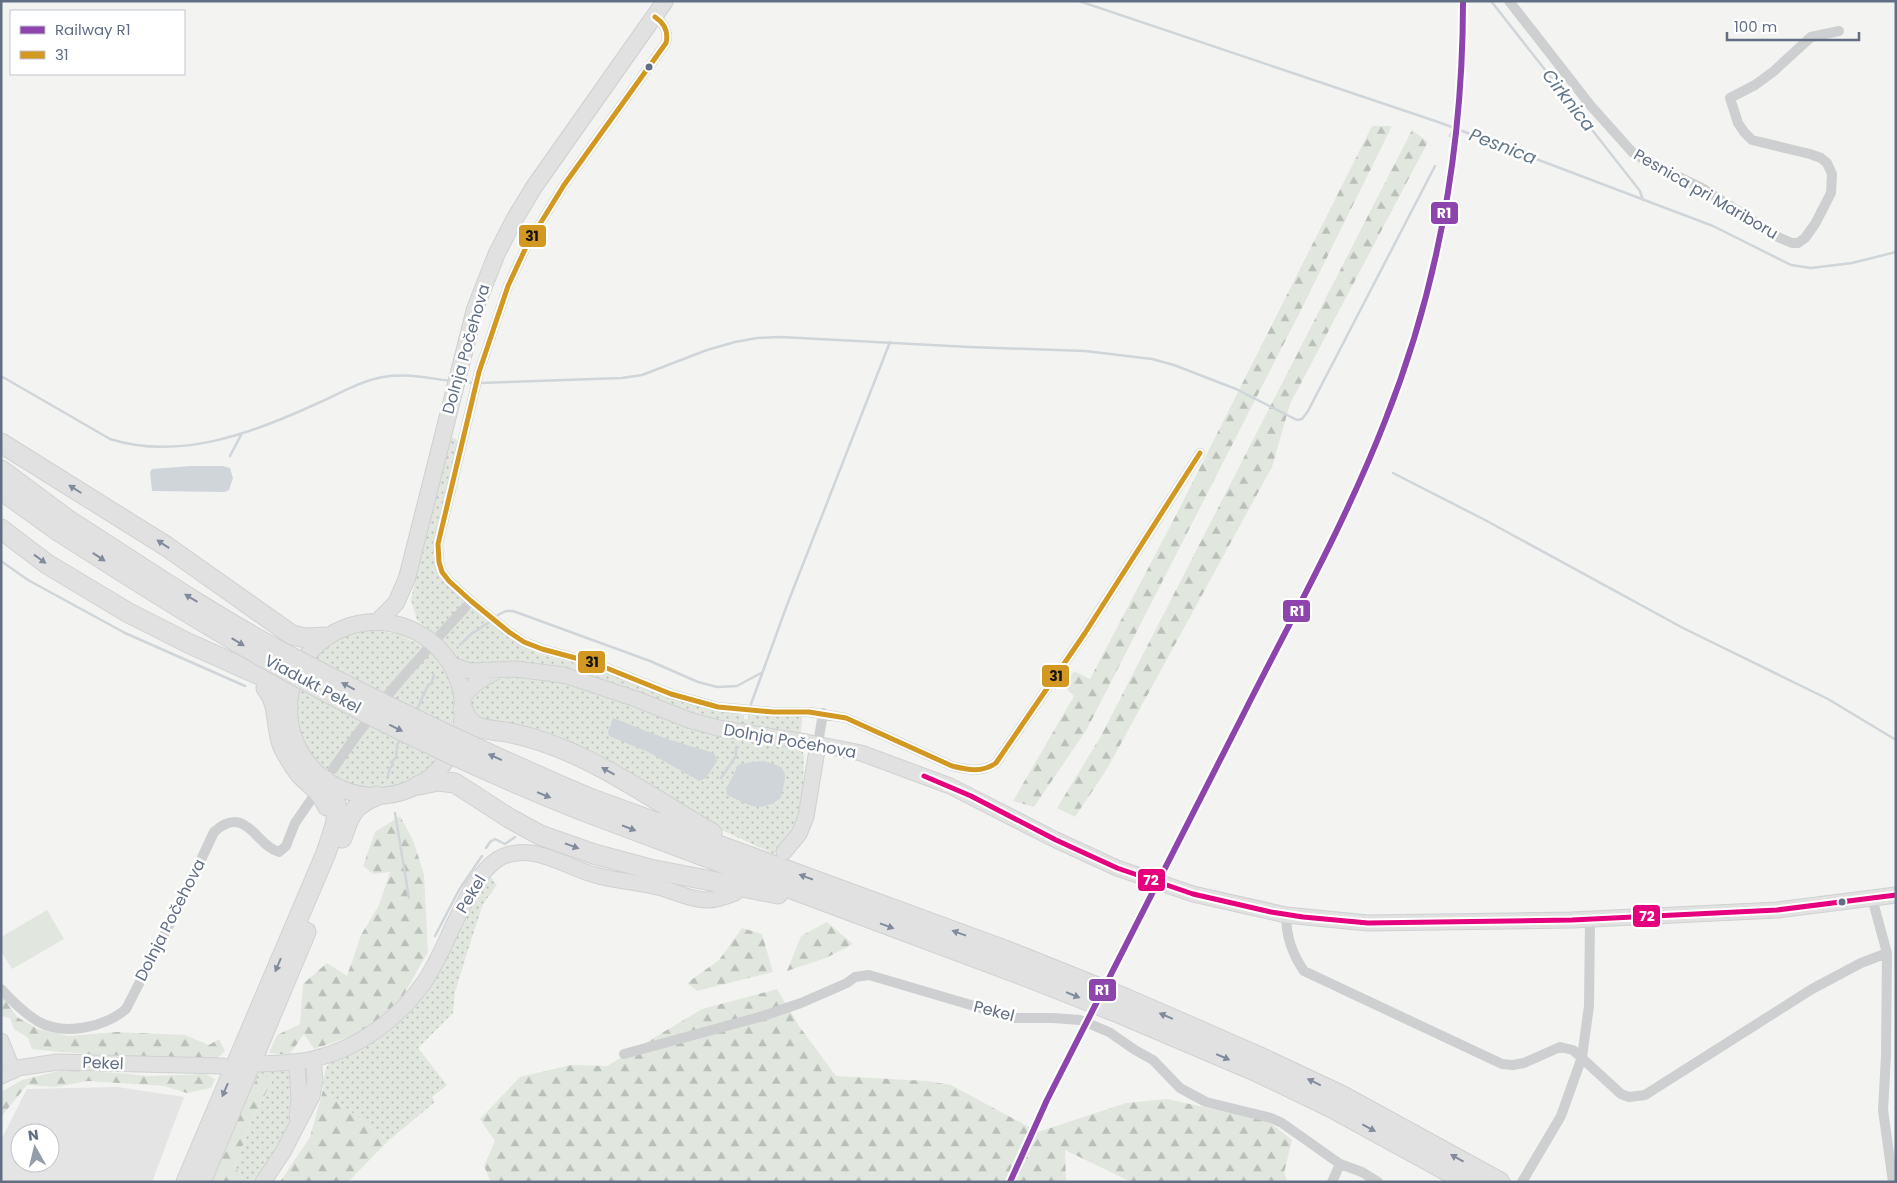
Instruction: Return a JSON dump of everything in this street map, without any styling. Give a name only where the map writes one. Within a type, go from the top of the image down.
[{"type":"highway","points":[[1,443],[166,546],[292,634],[306,638],[324,637]]},
{"type":"highway","points":[[1,470],[63,525]]},
{"type":"highway","points":[[1,490],[63,525]]},
{"type":"highway","name":"Viadukt Pekel","points":[[63,525],[183,610],[269,661],[377,719],[468,763],[585,804]]},
{"type":"highway","points":[[1,529],[47,564],[127,612],[274,684],[284,695],[288,708]]},
{"type":"highway","points":[[234,665],[261,683],[268,691],[274,705],[283,747],[300,774],[321,793],[328,808],[329,815],[326,834],[311,888]]},
{"type":"highway","points":[[463,704],[465,717],[472,725],[537,740],[577,755],[625,780],[722,839],[770,858],[782,860]]},
{"type":"highway","points":[[186,1182],[326,853],[338,814],[329,774]]},
{"type":"highway","points":[[419,786],[438,781],[455,783],[509,818],[540,835],[594,854],[650,869],[779,895],[820,909],[841,909]]},
{"type":"highway","points":[[201,1182],[305,936],[350,816],[356,807],[365,800],[376,796]]},
{"type":"highway","points":[[585,804],[782,860],[1125,998],[1342,1095],[1500,1182]]},
{"type":"highway","points":[[585,804],[841,909],[1036,981],[1255,1071],[1332,1108],[1467,1182]]},
{"type":"main road","name":"Dolnja Počehova","points":[[378,621],[396,603],[407,578],[475,309],[497,253],[534,186],[660,9]]},
{"type":"main road","name":"Dolnja Počehova","points":[[407,578],[406,615],[413,630]]},
{"type":"main road","points":[[463,704],[459,680],[452,665],[432,642],[400,624],[378,621],[356,623],[343,627],[324,637],[310,651],[301,664],[292,685],[288,708],[290,727],[300,753],[311,768],[329,774],[348,792],[376,796],[400,793],[419,786],[434,774],[449,757],[459,737],[463,704],[468,689],[478,681],[501,670]]},
{"type":"main road","name":"Dolnja Počehova","points":[[452,665],[470,671],[515,669],[564,674],[689,720],[749,734],[818,744],[861,753],[950,786],[1099,860],[1164,885],[1228,903],[1286,915],[1368,923],[1590,918],[1810,907],[1896,895]]},
{"type":"main road","points":[[782,860],[799,834],[806,817],[818,744]]},
{"type":"main road","name":"Pekel","points":[[260,1064],[313,1059],[348,1046],[368,1036],[390,1020],[409,1002],[425,980],[472,889],[487,868],[499,858],[515,853],[528,852],[545,856],[596,876],[658,887],[703,900],[715,900],[734,893]]},
{"type":"main road","points":[[1,1041],[6,1072]]},
{"type":"main road","points":[[263,1182],[283,1152],[312,1096],[315,1080],[313,1059]]},
{"type":"main road","name":"Pekel","points":[[6,1072],[28,1066],[57,1062],[223,1066]]},
{"type":"main road","points":[[295,1128],[299,1101],[297,1062]]},
{"type":"street","name":"Pesnica pri Mariboru","points":[[1509,1],[1591,106],[1633,152],[1650,163],[1702,188],[1767,230],[1792,243],[1798,243],[1805,238],[1815,224],[1831,193],[1832,174],[1827,162],[1810,154],[1752,140],[1738,123],[1730,98],[1755,85],[1774,71],[1810,38],[1839,31]]},
{"type":"street","name":"Dolnja Počehova","points":[[471,601],[442,572],[437,552],[479,372],[508,286],[527,245],[564,185],[666,43],[666,28],[661,21],[660,9]]},
{"type":"street","points":[[444,430],[463,435]]},
{"type":"street","points":[[442,633],[471,601],[524,642],[594,664],[671,694],[718,707],[743,710],[823,713],[846,718],[952,766],[966,769],[986,769],[996,763],[1085,633],[1200,453]]},
{"type":"street","points":[[329,774],[356,734],[395,685],[425,652]]},
{"type":"street","points":[[818,744],[823,713]]},
{"type":"street","name":"Dolnja Počehova","points":[[1,989],[28,1014],[40,1022],[49,1025],[83,1028],[116,1017],[126,1009],[183,898],[214,832],[222,826],[229,824],[244,825],[253,830],[273,850],[279,852],[286,846],[295,823],[313,797]]},
{"type":"street","points":[[1872,898],[1887,953],[1886,1056],[1883,1110],[1893,1182]]},
{"type":"street","points":[[1286,915],[1286,927],[1296,961],[1304,971],[1502,1064],[1524,1063],[1560,1047],[1573,1050],[1622,1094],[1629,1097],[1645,1095],[1812,989],[1861,963],[1887,953]]},
{"type":"street","points":[[1522,1182],[1561,1116],[1582,1057],[1589,1006],[1590,918]]},
{"type":"street","name":"Pekel","points":[[624,1054],[763,1016],[800,1003],[847,983],[855,977],[869,976],[1015,1018],[1080,1020],[1109,1032],[1153,1060],[1180,1088],[1206,1102],[1276,1120],[1340,1164],[1378,1182]]},
{"type":"street","points":[[1332,1182],[1340,1164]]},
{"type":"shaded area","points":[[223,466],[230,468],[233,478],[229,490],[225,492],[152,491],[150,472],[152,469]]},
{"type":"shaded area","points":[[613,718],[667,739],[714,753],[717,761],[706,778],[699,781],[648,752],[609,736],[608,732]]},
{"type":"shaded area","points":[[763,761],[778,766],[784,772],[785,777],[781,798],[760,807],[748,805],[727,795],[726,789],[739,764]]},
{"type":"shaded area","points":[[117,1087],[184,1097],[152,1182],[1,1182],[1,1140],[27,1089]]},
{"type":"green space","points":[[1372,126],[1392,126],[1302,308],[1087,729],[1034,807],[1013,801],[1074,696],[1064,686],[1074,671],[1090,679],[1176,515]]},
{"type":"green space","points":[[1412,130],[1428,142],[1290,404],[1272,467],[1107,769],[1075,817],[1057,808],[1101,736]]},
{"type":"green space","points":[[450,437],[456,439],[458,444],[436,533],[433,557],[439,577],[463,601],[453,616],[436,634],[417,620],[411,600],[425,533],[437,493]]},
{"type":"green space","points":[[473,609],[513,641],[538,654],[588,666],[711,710],[744,715],[744,719],[748,719],[748,715],[802,717],[801,733],[740,725],[692,715],[595,678],[478,667],[458,659],[442,639],[468,610]]},
{"type":"green space","points":[[373,630],[399,634],[425,648],[326,771],[313,757],[303,741],[298,723],[297,705],[300,687],[307,670],[318,655],[333,642],[352,634]]},
{"type":"green space","points":[[431,652],[447,675],[454,700],[454,715],[450,729],[433,763],[423,773],[411,780],[398,785],[384,787],[370,788],[357,786],[331,775],[425,656]]},
{"type":"green space","points":[[524,676],[552,678],[802,749],[804,757],[803,786],[805,792],[796,828],[774,854],[477,718],[471,708],[473,694],[491,679]]},
{"type":"green space","points":[[400,816],[413,840],[424,874],[428,952],[399,1003],[358,1034],[314,1049],[304,1034],[289,1055],[269,1053],[277,1035],[300,1024],[303,984],[327,963],[347,976],[361,935],[379,905],[390,872],[373,874],[363,866],[375,832]]},
{"type":"green space","points":[[490,876],[497,885],[483,904],[455,992],[453,1013],[418,1048],[447,1085],[432,1097],[435,1102],[388,1141],[323,1090],[327,1066],[340,1056],[357,1049],[453,940],[486,877]]},
{"type":"green space","points":[[47,910],[64,939],[12,969],[1,951],[1,937]]},
{"type":"green space","points":[[827,922],[853,944],[826,958],[787,971],[801,936]]},
{"type":"green space","points":[[742,928],[762,934],[773,972],[697,991],[687,983],[719,960]]},
{"type":"green space","points":[[777,989],[799,1026],[836,1076],[927,1081],[951,1085],[1038,1132],[1126,1103],[1167,1099],[1268,1121],[1292,1140],[1284,1173],[1288,1182],[1131,1182],[1065,1150],[1066,1182],[491,1182],[484,1166],[495,1141],[480,1119],[520,1077],[571,1065],[607,1066],[702,1009]]},
{"type":"green space","points":[[1,994],[17,1017],[38,1029],[68,1036],[117,1032],[185,1035],[209,1045],[219,1039],[225,1051],[217,1058],[194,1058],[101,1055],[32,1049],[28,1038],[14,1029],[10,1018],[1,1016]]},
{"type":"green space","points":[[62,1070],[149,1076],[206,1074],[215,1079],[211,1088],[187,1093],[164,1086],[88,1081],[56,1087],[27,1085],[1,1117],[1,1092],[22,1080]]},
{"type":"green space","points":[[282,1070],[292,1072],[293,1118],[257,1182],[245,1182],[235,1167],[251,1122],[274,1077],[256,1080],[211,1182],[206,1182],[257,1071]]},
{"type":"green space","points":[[260,1077],[274,1077],[251,1122],[235,1167],[245,1182],[211,1182],[244,1104],[256,1080]]},
{"type":"green space","points":[[323,1090],[388,1141],[348,1182],[280,1182],[310,1137]]},
{"type":"waterway","name":"Pesnica","points":[[1079,1],[1441,123],[1713,226],[1791,265],[1811,268],[1852,263],[1896,252]]},
{"type":"waterway","name":"Cirknica","points":[[1491,1],[1640,191],[1643,200]]},
{"type":"waterway","points":[[1450,136],[1454,128]]},
{"type":"waterway","points":[[479,383],[622,378],[642,375],[707,350],[735,342],[757,338],[781,337],[1085,351],[1152,359],[1174,365],[1236,389],[1297,420],[1302,419],[1308,411],[1435,166]]},
{"type":"waterway","points":[[751,704],[787,605],[890,342]]},
{"type":"waterway","points":[[1,376],[110,439],[136,445],[162,447],[215,441],[241,434],[292,415],[374,379],[409,376],[451,381]]},
{"type":"waterway","points":[[462,382],[474,383]]},
{"type":"waterway","points":[[230,456],[241,435]]},
{"type":"waterway","points":[[1393,473],[1485,520],[1683,628],[1828,699],[1896,740]]},
{"type":"waterway","points":[[1,561],[28,580],[125,633],[245,686]]},
{"type":"waterway","points":[[498,615],[506,611],[513,611],[650,661],[698,682],[717,687],[737,686],[761,673]]},
{"type":"waterway","points":[[460,645],[470,635],[488,623]]},
{"type":"waterway","points":[[416,712],[434,675]]},
{"type":"waterway","points":[[388,776],[393,765],[391,762],[396,758],[397,745],[401,739]]},
{"type":"waterway","points":[[721,778],[736,756],[736,747]]},
{"type":"waterway","points":[[395,813],[409,898]]},
{"type":"waterway","points":[[486,848],[495,839],[505,844],[515,837]]},
{"type":"waterway","points":[[435,936],[459,890],[482,856]]},
{"type":"tunnel","points":[[425,652],[442,633]]},
{"type":"rail line","name":"R1","points":[[1010,1182],[1047,1100],[1318,568],[1370,458],[1385,421],[1404,371],[1420,320],[1444,215],[1458,109],[1463,1]]},
{"type":"transit line","name":"31","points":[[655,17],[665,28],[667,35],[666,43],[564,185],[527,245],[508,286],[479,372],[438,544],[439,562],[442,572],[449,581],[509,632],[524,642],[542,649],[594,663],[671,694],[718,707],[773,712],[809,712],[846,718],[952,766],[969,769],[985,768],[996,763],[1085,633],[1200,453]]},
{"type":"transit line","name":"72","points":[[924,776],[971,796],[1056,840],[1117,868],[1193,894],[1271,912],[1303,917],[1368,923],[1572,920],[1777,910],[1896,895]]}]
